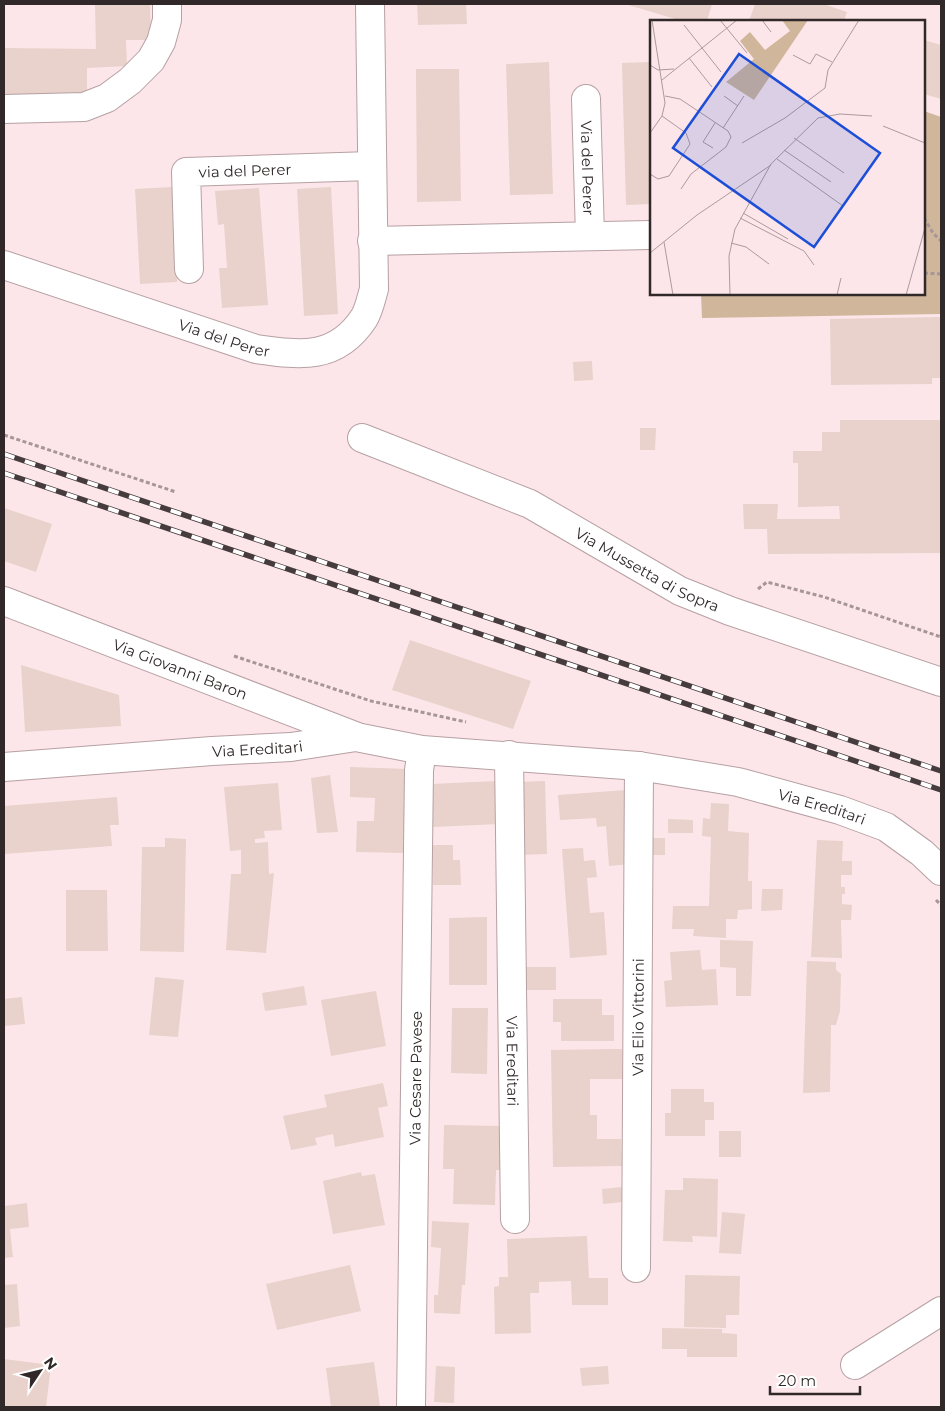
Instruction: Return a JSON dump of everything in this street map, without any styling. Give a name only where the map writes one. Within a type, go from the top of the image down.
[{"type":"street","points":[[4,109],[84,107],[108,98],[130,81],[151,60],[161,42],[167,20],[167,4]]},
{"type":"street","name":"Via del Perer","points":[[4,265],[248,346],[298,355],[331,348],[350,335],[364,317],[374,289],[370,4]]},
{"type":"street","name":"Via del Perer","points":[[586,99],[590,236]]},
{"type":"street","name":"via del Perer","points":[[189,269],[186,172],[371,166]]},
{"type":"street","name":"Via del Perer","points":[[372,242],[650,235]]},
{"type":"street","name":"Via Mussetta di Sopra","points":[[362,438],[530,504],[680,591],[730,611],[941,682]]},
{"type":"street","name":"Via Giovanni Baron","points":[[4,601],[356,737]]},
{"type":"street","name":"Via Ereditari","points":[[4,767],[291,747],[356,737],[422,750],[639,766],[738,782],[840,810],[886,827],[922,853],[941,871]]},
{"type":"street","name":"Via Cesare Pavese","points":[[410,1407],[419,770],[422,750]]},
{"type":"street","name":"Via Ereditari","points":[[509,755],[514,1219]]},
{"type":"street","name":"Via Elio Vittorini","points":[[636,1268],[639,766]]},
{"type":"street","points":[[855,1365],[941,1311]]},
{"type":"path","points":[[925,220],[933,233],[941,241]]},
{"type":"path","points":[[925,273],[941,274]]},
{"type":"path","points":[[4,435],[176,492]]},
{"type":"path","points":[[767,582],[824,597],[941,637]]},
{"type":"path","points":[[230,654],[371,701],[475,724]]},
{"type":"shaded area","points":[[925,111],[941,117],[941,314],[702,318],[701,295],[925,295]]},
{"type":"building","points":[[95,4],[150,4],[151,40],[126,40],[127,66],[87,68],[87,98],[4,99],[4,48],[96,49]]},
{"type":"building","points":[[417,4],[466,4],[467,24],[418,25]]},
{"type":"building","points":[[625,4],[712,4],[707,20],[679,20]]},
{"type":"building","points":[[755,4],[823,4],[847,12],[844,20],[749,20]]},
{"type":"building","points":[[925,40],[941,45],[941,99],[925,94]]},
{"type":"building","points":[[549,62],[553,194],[510,195],[506,64]]},
{"type":"building","points":[[650,62],[650,204],[626,205],[622,63]]},
{"type":"building","points":[[416,69],[459,69],[461,201],[417,202]]},
{"type":"building","points":[[172,187],[177,282],[140,284],[135,189]]},
{"type":"building","points":[[331,187],[338,314],[304,316],[297,189]]},
{"type":"building","points":[[259,188],[268,305],[222,308],[219,268],[227,268],[224,224],[218,225],[215,191]]},
{"type":"building","points":[[941,317],[941,378],[932,378],[932,384],[831,385],[830,319]]},
{"type":"building","points":[[592,361],[593,380],[574,381],[573,362]]},
{"type":"building","points":[[840,420],[941,420],[941,553],[768,554],[767,529],[744,529],[743,504],[778,504],[777,519],[840,519],[839,506],[798,507],[798,463],[793,463],[793,451],[822,451],[822,432],[840,432]]},
{"type":"building","points":[[640,428],[656,428],[655,450],[640,450]]},
{"type":"building","points":[[4,508],[52,524],[36,572],[4,561]]},
{"type":"building","points":[[410,640],[531,681],[513,729],[392,690]]},
{"type":"building","points":[[21,665],[119,695],[121,726],[25,732]]},
{"type":"building","points":[[350,767],[407,769],[405,853],[356,852],[357,821],[374,821],[375,798],[350,797]]},
{"type":"building","points":[[330,775],[338,832],[317,833],[311,778]]},
{"type":"building","points":[[497,781],[499,824],[433,827],[431,784]]},
{"type":"building","points":[[545,781],[547,854],[519,855],[517,782]]},
{"type":"building","points":[[278,783],[282,830],[264,831],[265,838],[255,839],[255,843],[268,842],[269,874],[274,873],[266,953],[226,950],[231,874],[241,874],[241,850],[230,851],[224,787]]},
{"type":"building","points":[[626,790],[632,864],[609,866],[606,826],[597,827],[596,818],[560,820],[558,795]]},
{"type":"building","points":[[117,797],[119,825],[110,825],[112,846],[4,854],[4,806]]},
{"type":"building","points":[[711,803],[729,804],[728,831],[749,833],[748,881],[752,881],[752,909],[738,910],[737,919],[726,919],[726,938],[693,936],[694,929],[672,929],[673,906],[709,906],[711,837],[702,836],[703,818],[710,819]]},
{"type":"building","points":[[668,819],[693,820],[693,833],[668,833]]},
{"type":"building","points":[[165,838],[186,839],[184,952],[140,951],[142,847],[165,847]]},
{"type":"building","points":[[651,838],[665,838],[665,855],[652,855]]},
{"type":"building","points":[[817,840],[843,841],[842,861],[852,861],[852,875],[841,875],[841,887],[845,887],[845,894],[842,894],[842,904],[852,905],[851,920],[841,920],[842,958],[811,957]]},
{"type":"building","points":[[429,845],[453,845],[453,860],[460,860],[461,885],[433,885],[433,861],[429,861]]},
{"type":"building","points":[[583,848],[584,861],[595,860],[597,877],[587,878],[590,913],[604,912],[607,955],[570,958],[562,849]]},
{"type":"building","points":[[762,889],[783,889],[782,910],[761,911]]},
{"type":"building","points":[[66,890],[107,890],[108,951],[66,951]]},
{"type":"building","points":[[487,917],[487,985],[449,985],[449,918]]},
{"type":"building","points":[[720,940],[753,941],[751,996],[736,996],[736,968],[720,967]]},
{"type":"building","points":[[700,950],[702,970],[716,969],[718,1005],[666,1007],[664,981],[672,980],[670,952]]},
{"type":"building","points":[[807,961],[836,962],[836,970],[841,974],[840,1011],[836,1025],[831,1025],[830,1092],[803,1093]]},
{"type":"building","points":[[525,967],[556,967],[556,990],[525,990]]},
{"type":"building","points":[[155,977],[184,980],[178,1037],[149,1035]]},
{"type":"building","points":[[304,986],[307,1005],[265,1011],[262,993]]},
{"type":"building","points":[[376,991],[386,1046],[331,1056],[321,1000]]},
{"type":"building","points":[[22,997],[25,1024],[4,1026],[4,999]]},
{"type":"building","points":[[553,999],[602,999],[602,1015],[614,1015],[614,1041],[561,1041],[561,1022],[553,1022]]},
{"type":"building","points":[[452,1008],[488,1008],[487,1074],[451,1073]]},
{"type":"building","points":[[622,1049],[623,1079],[590,1079],[590,1115],[597,1115],[597,1139],[621,1139],[622,1166],[553,1167],[551,1050]]},
{"type":"building","points":[[383,1083],[388,1106],[378,1108],[384,1137],[335,1147],[333,1134],[315,1138],[317,1145],[291,1150],[283,1116],[327,1107],[324,1095]]},
{"type":"building","points":[[671,1089],[704,1089],[704,1102],[714,1102],[714,1120],[705,1120],[705,1136],[665,1136],[665,1113],[671,1113]]},
{"type":"building","points":[[444,1125],[500,1126],[500,1170],[496,1170],[495,1205],[453,1204],[454,1169],[443,1169]]},
{"type":"building","points":[[719,1131],[741,1131],[741,1157],[719,1157]]},
{"type":"building","points":[[361,1172],[362,1176],[375,1174],[385,1225],[333,1234],[323,1181]]},
{"type":"building","points":[[683,1178],[718,1179],[717,1237],[692,1236],[693,1242],[663,1241],[665,1190],[683,1190]]},
{"type":"building","points":[[622,1187],[623,1202],[603,1204],[602,1189]]},
{"type":"building","points":[[27,1203],[29,1227],[10,1229],[13,1257],[4,1258],[4,1206]]},
{"type":"building","points":[[722,1212],[745,1214],[741,1254],[719,1253]]},
{"type":"building","points":[[432,1221],[469,1223],[465,1285],[462,1285],[460,1314],[434,1313],[434,1295],[438,1295],[441,1248],[431,1247]]},
{"type":"building","points":[[587,1236],[589,1278],[608,1278],[608,1305],[572,1305],[571,1281],[539,1282],[539,1293],[530,1293],[531,1333],[495,1334],[494,1287],[499,1286],[499,1277],[508,1277],[507,1239]]},
{"type":"building","points":[[350,1265],[361,1311],[277,1330],[266,1284]]},
{"type":"building","points":[[685,1275],[740,1276],[739,1315],[726,1315],[726,1328],[684,1327]]},
{"type":"building","points":[[17,1284],[20,1326],[4,1328],[4,1285]]},
{"type":"building","points":[[662,1328],[722,1329],[722,1333],[737,1334],[737,1357],[687,1357],[687,1349],[662,1349]]},
{"type":"building","points":[[4,1359],[51,1365],[46,1407],[4,1407]]},
{"type":"building","points":[[374,1362],[380,1407],[331,1407],[326,1368]]},
{"type":"building","points":[[436,1366],[455,1367],[454,1403],[434,1402]]},
{"type":"building","points":[[608,1366],[609,1384],[582,1386],[580,1368]]},
{"type":"railway","points":[[4,454],[941,771]]},
{"type":"railway","points":[[4,473],[941,790]]}]
